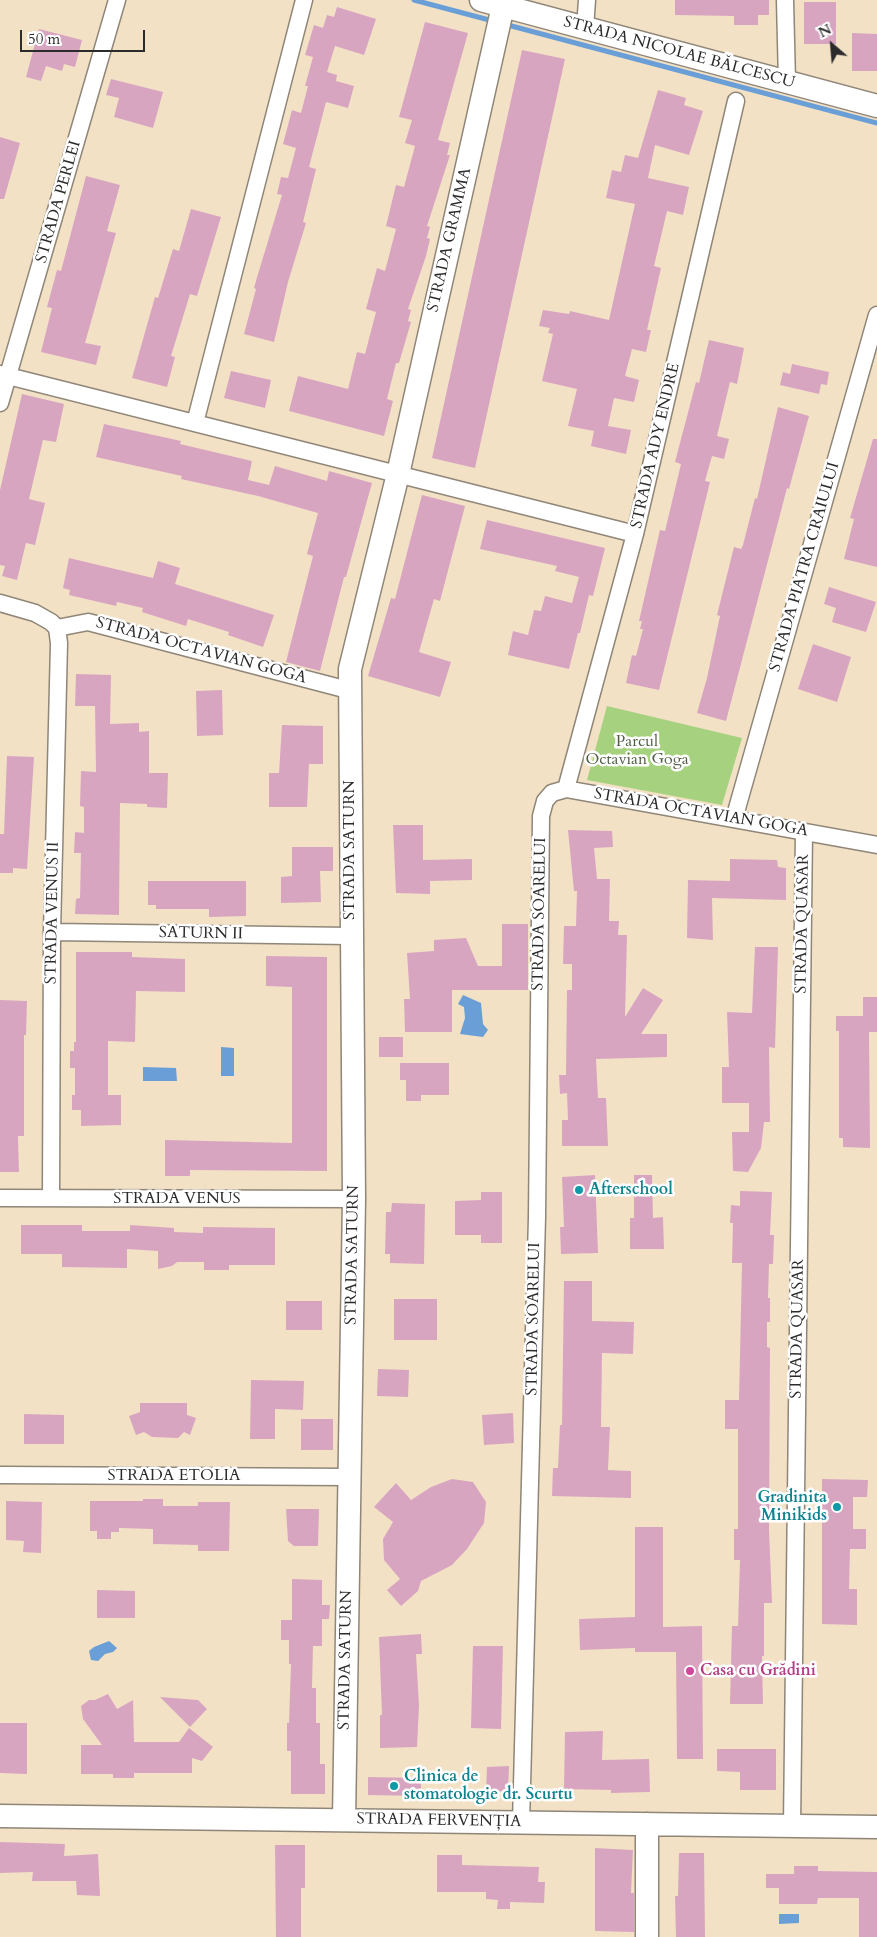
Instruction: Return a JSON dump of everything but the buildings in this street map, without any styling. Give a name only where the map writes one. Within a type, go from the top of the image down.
[{"type":"street","name":"STRADA PERLEI","points":[[0,403],[4,375],[118,0]]},
{"type":"street","points":[[195,423],[304,0]]},
{"type":"street","name":"STRADA NICOLAE BĂLCESCU","points":[[481,0],[500,17],[586,28],[877,106]]},
{"type":"street","points":[[586,28],[587,0]]},
{"type":"street","points":[[785,0],[787,82]]},
{"type":"street","name":"STRADA GRAMMA","points":[[348,690],[350,669],[398,474],[500,17]]},
{"type":"street","name":"STRADA ADY ENDRE","points":[[566,789],[635,534],[736,102]]},
{"type":"street","name":"STRADA PIATRA CRAIULUI","points":[[734,819],[877,315]]},
{"type":"street","points":[[4,375],[635,534]]},
{"type":"street","points":[[0,603],[35,613],[51,622],[57,628]]},
{"type":"street","name":"STRADA OCTAVIAN GOGA","points":[[57,628],[88,622],[348,690]]},
{"type":"street","name":"STRADA VENUS II","points":[[51,1198],[52,932],[60,643],[57,628]]},
{"type":"street","name":"STRADA SATURN","points":[[344,1820],[354,1199],[348,690]]},
{"type":"street","name":"STRADA OCTAVIAN GOGA","points":[[566,789],[877,845]]},
{"type":"street","name":"STRADA SOARELUI","points":[[521,1823],[537,1217],[541,816],[545,800],[552,792],[566,789]]},
{"type":"street","name":"STRADA QUASAR","points":[[792,1825],[804,832]]},
{"type":"street","name":"SATURN II","points":[[52,932],[350,936]]},
{"type":"street","name":"STRADA VENUS","points":[[0,1198],[354,1199]]},
{"type":"street","name":"STRADA ETOLIA","points":[[0,1475],[349,1477]]},
{"type":"street","name":"STRADA FERVENȚIA","points":[[0,1816],[877,1827]]},
{"type":"street","points":[[646,1824],[647,1937]]},
{"type":"green space","name":"Parcul Octavian Goga","points":[[607,706],[742,738],[722,805],[587,780]]},
{"type":"water","points":[[463,995],[481,1003],[483,1024],[488,1030],[483,1037],[460,1034],[465,1018],[464,1007],[458,1004]]},
{"type":"water","points":[[221,1047],[234,1048],[234,1076],[221,1076]]},
{"type":"water","points":[[143,1067],[176,1068],[177,1081],[143,1081]]},
{"type":"water","points":[[109,1641],[117,1648],[113,1652],[105,1654],[98,1661],[91,1660],[89,1651]]},
{"type":"water","points":[[779,1914],[799,1914],[799,1923],[779,1924]]},
{"type":"waterway","points":[[414,0],[493,21]]},
{"type":"waterway","points":[[504,24],[877,123]]},
{"type":"place","name":"Afterschool","points":[[579,1190]]},
{"type":"place","name":"Gradinita Minikids","points":[[837,1507]]},
{"type":"place","name":"Casa cu Grădini","points":[[690,1671]]},
{"type":"place","name":"Clinica de stomatologie dr. Scurtu","points":[[394,1786]]}]
